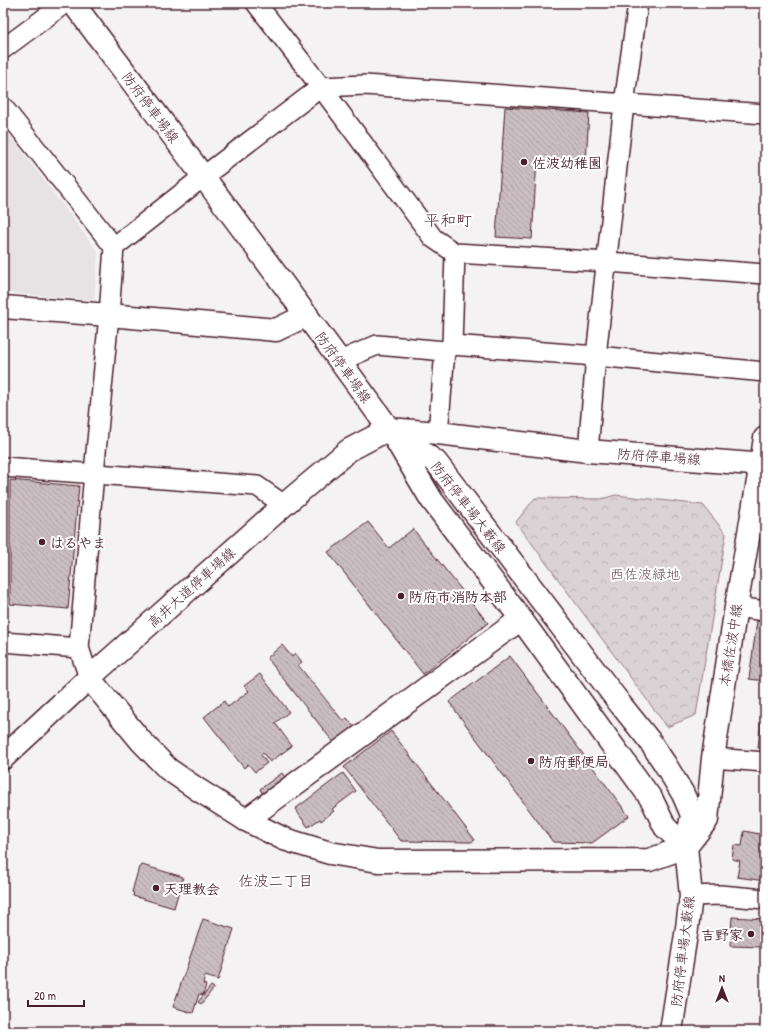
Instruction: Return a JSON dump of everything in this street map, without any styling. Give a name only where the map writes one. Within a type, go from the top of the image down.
[{"type":"main road","name":"防府停車場線","points":[[73,3],[204,176],[389,429],[438,433],[588,451],[763,464]]},
{"type":"main road","points":[[3,307],[276,330],[307,315]]},
{"type":"main road","name":"高井大道停車場線","points":[[3,758],[89,678],[284,505],[349,450],[389,429]]},
{"type":"main road","name":"防府停車場大藪線","points":[[389,429],[430,499],[521,619],[652,800],[664,827],[686,847]]},
{"type":"main road","name":"防府停車場大藪線","points":[[389,429],[436,462],[649,740],[683,794],[692,816],[686,847],[690,896],[687,928],[671,1031]]},
{"type":"main road","name":"本橋佐波中線","points":[[686,847],[707,820],[713,758],[736,607],[763,464],[765,438]]},
{"type":"main road","points":[[246,820],[521,619]]},
{"type":"main road","points":[[89,678],[141,741],[168,769],[196,789],[246,820],[284,839],[330,853],[378,861],[649,860],[686,847]]},
{"type":"street","points":[[3,49],[65,3]]},
{"type":"street","points":[[256,3],[322,87],[433,238],[455,253],[608,262],[765,274]]},
{"type":"street","points":[[588,451],[596,356],[608,262],[624,104],[638,3]]},
{"type":"street","points":[[114,247],[204,176],[322,87],[365,85],[765,114]]},
{"type":"street","points":[[3,107],[114,247],[79,648],[89,678]]},
{"type":"street","points":[[438,433],[448,348],[455,253]]},
{"type":"street","points":[[340,361],[377,344],[596,356],[765,372]]},
{"type":"street","points":[[3,467],[257,486],[284,505]]},
{"type":"street","points":[[736,607],[765,611]]},
{"type":"street","points":[[3,642],[79,648]]},
{"type":"street","points":[[713,758],[765,762]]},
{"type":"street","points":[[690,896],[720,895],[765,899]]},
{"type":"shaded area","points":[[3,126],[98,252],[94,300],[3,292]]},
{"type":"green space","name":"西佐波緑地","points":[[616,495],[703,505],[726,534],[696,715],[667,727],[516,522],[535,498],[601,499]]},
{"type":"building","points":[[505,107],[589,113],[586,162],[537,159],[532,239],[496,237]]},
{"type":"building","points":[[10,480],[79,486],[68,609],[10,604]]},
{"type":"building","points":[[368,522],[389,548],[413,529],[488,623],[423,674],[328,552]]},
{"type":"building","points":[[765,567],[765,603],[760,603]]},
{"type":"building","points":[[757,621],[765,622],[765,681],[749,679]]},
{"type":"building","points":[[282,645],[292,657],[295,653],[302,662],[298,665],[343,721],[347,718],[354,727],[334,743],[267,658]]},
{"type":"building","points":[[510,656],[629,816],[592,843],[553,842],[449,702]]},
{"type":"building","points":[[260,674],[289,712],[275,723],[292,746],[270,762],[263,753],[261,755],[267,763],[255,772],[248,764],[244,768],[204,717],[224,701],[228,707],[249,691],[244,686]]},
{"type":"building","points":[[762,710],[765,710],[765,748],[758,748]]},
{"type":"building","points":[[391,731],[475,840],[471,842],[401,841],[344,767]]},
{"type":"building","points":[[282,773],[287,780],[264,796],[260,789]]},
{"type":"building","points":[[343,773],[356,791],[332,809],[334,811],[321,821],[320,819],[308,827],[295,809]]},
{"type":"building","points":[[744,831],[765,835],[765,881],[737,877],[740,861],[732,859],[734,845],[742,846]]},
{"type":"building","points":[[142,865],[183,877],[174,908],[133,896],[134,893],[132,892],[139,867]]},
{"type":"building","points":[[732,917],[765,919],[765,947],[730,946]]},
{"type":"building","points":[[203,919],[234,929],[218,980],[205,976],[203,984],[206,985],[203,995],[199,994],[193,1013],[173,1007]]},
{"type":"building","points":[[211,986],[214,988],[201,1004],[198,1002]]},
{"type":"place","name":"佐波幼稚園","points":[[524,162]]},
{"type":"place","name":"はるやま","points":[[42,542]]},
{"type":"place","name":"防府市消防本部","points":[[401,596]]},
{"type":"place","name":"防府郵便局","points":[[531,761]]},
{"type":"place","name":"天理教会","points":[[156,888]]},
{"type":"place","name":"吉野家","points":[[751,934]]},
{"type":"district","name":"平和町","points":[[448,220]]},
{"type":"district","name":"佐波二丁目","points":[[276,880]]}]
